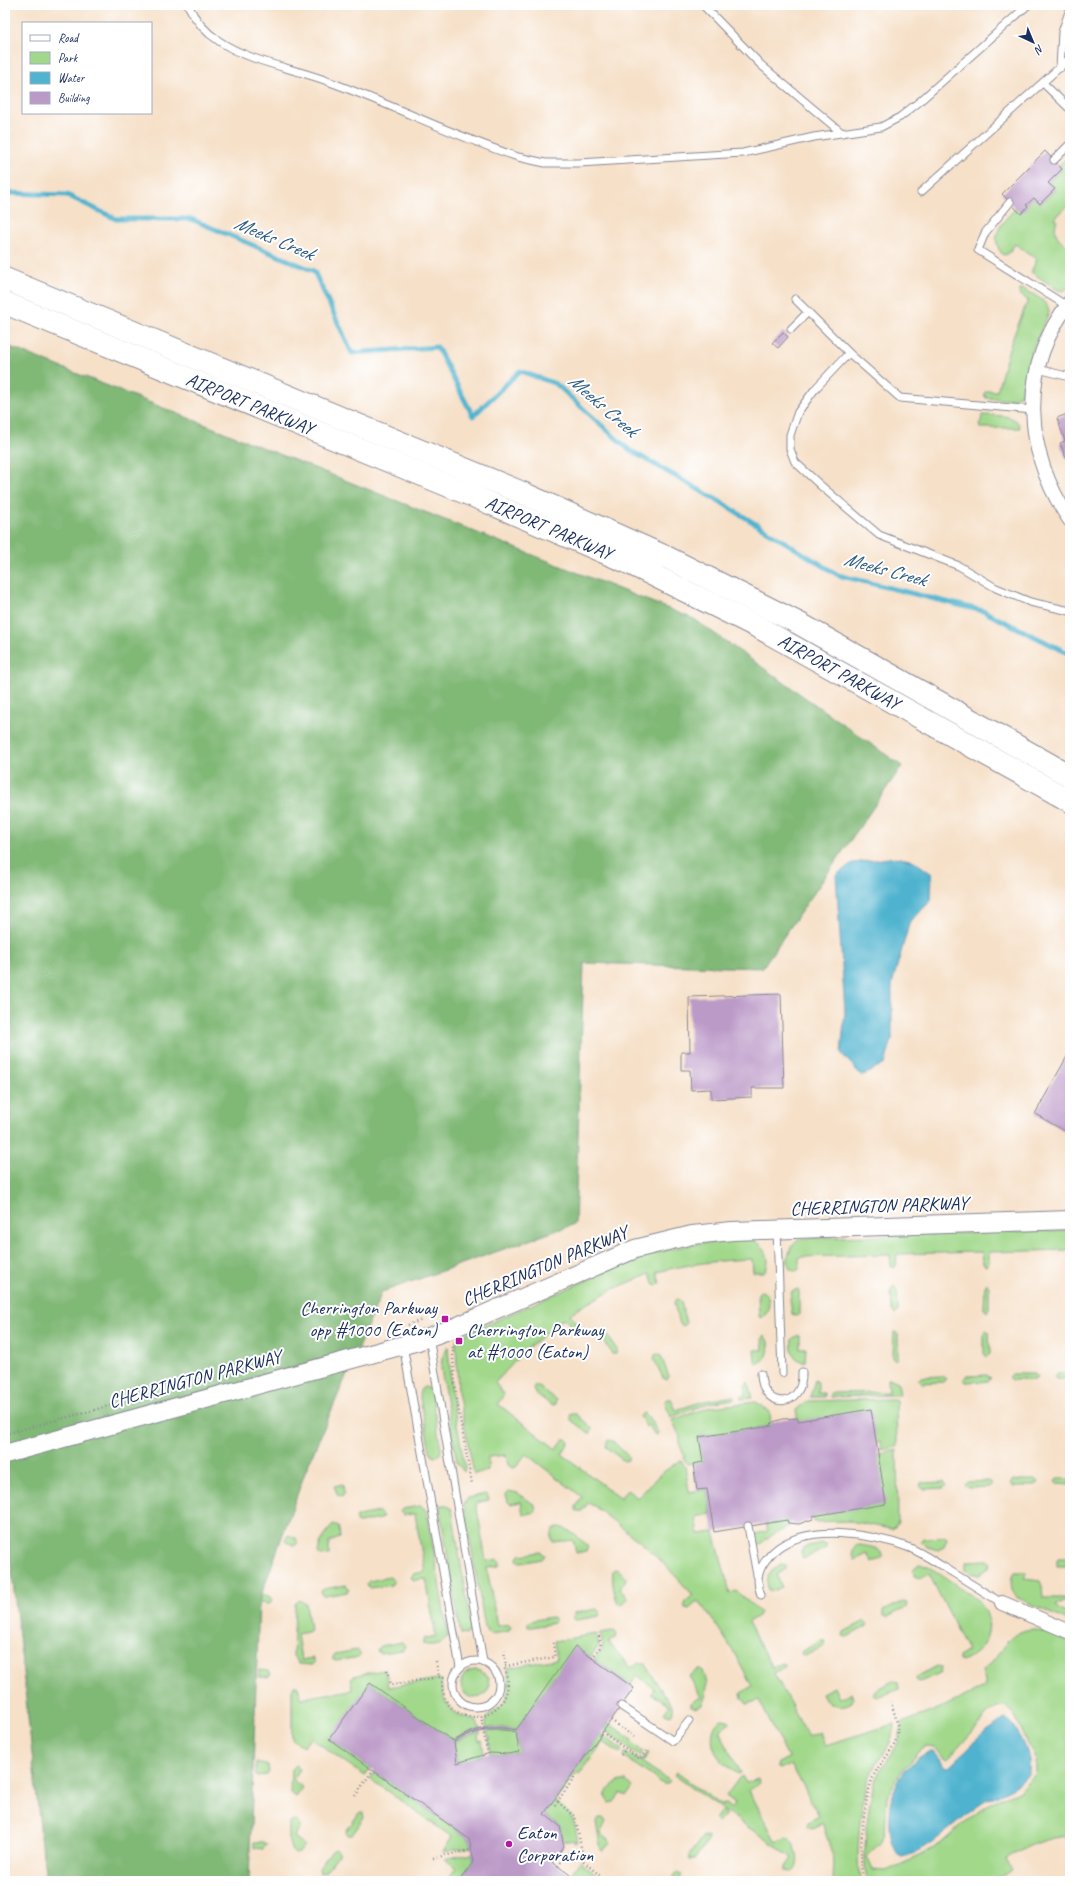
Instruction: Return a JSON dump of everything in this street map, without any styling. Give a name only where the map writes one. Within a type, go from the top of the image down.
[{"type":"highway","name":"AIRPORT PARKWAY","points":[[5,279],[520,492],[668,558],[800,624],[1070,776]]},
{"type":"highway","name":"AIRPORT PARKWAY","points":[[5,303],[464,492],[628,562],[760,628],[1070,801]]},
{"type":"street","points":[[1068,304],[1048,338],[1038,369],[1033,410],[1035,439],[1046,476],[1059,503],[1070,520]]},
{"type":"street","name":"CHERRINGTON PARKWAY","points":[[5,1454],[429,1337],[451,1329],[635,1249],[668,1240],[709,1233],[1070,1220]]},
{"type":"street","points":[[1002,1603],[1070,1632]]},
{"type":"lane","points":[[188,5],[202,27],[230,48],[260,60],[330,82],[481,144],[532,161],[579,163],[737,153],[760,150],[796,140],[872,129],[900,118],[1028,5]]},
{"type":"lane","points":[[703,5],[762,66],[842,133]]},
{"type":"lane","points":[[1060,68],[1062,32],[1070,9]]},
{"type":"lane","points":[[920,192],[1070,58]]},
{"type":"lane","points":[[1043,83],[1070,109]]},
{"type":"lane","points":[[1054,160],[1070,144]]},
{"type":"lane","points":[[1010,202],[985,233],[978,250],[1068,304]]},
{"type":"lane","points":[[795,299],[849,353],[900,398],[1033,410]]},
{"type":"lane","points":[[792,328],[808,312]]},
{"type":"lane","points":[[849,353],[815,389],[798,412],[790,435],[790,449],[795,462],[879,535],[959,566],[996,588],[1030,602],[1070,611]]},
{"type":"lane","points":[[1038,369],[1070,377]]},
{"type":"lane","points":[[777,1230],[782,1373]]},
{"type":"lane","points":[[429,1337],[483,1662]]},
{"type":"lane","points":[[403,1345],[460,1667]]},
{"type":"lane","points":[[761,1374],[762,1385],[766,1393],[772,1398],[781,1400],[793,1397],[799,1391],[802,1383],[802,1372]]},
{"type":"lane","points":[[748,1526],[757,1575],[757,1586],[761,1595]]},
{"type":"lane","points":[[757,1575],[761,1566],[769,1556],[785,1544],[812,1536],[832,1534],[862,1536],[911,1548],[1002,1603]]},
{"type":"lane","points":[[470,1661],[483,1662],[491,1666],[499,1680],[498,1689],[495,1696],[483,1706],[467,1705],[456,1696],[452,1682],[454,1675],[460,1667],[470,1661]]},
{"type":"lane","points":[[621,1706],[673,1742],[689,1721]]},
{"type":"path","points":[[404,1326],[424,1319]]},
{"type":"path","points":[[453,1346],[453,1377],[456,1404],[472,1484]]},
{"type":"path","points":[[5,1434],[148,1396]]},
{"type":"path","points":[[592,1658],[600,1646],[598,1633]]},
{"type":"path","points":[[506,1666],[555,1657],[552,1642]]},
{"type":"path","points":[[436,1662],[439,1677],[443,1678],[442,1686],[444,1696],[454,1709],[468,1716],[481,1716],[488,1714],[497,1708],[504,1700],[508,1685],[504,1667],[506,1666],[504,1650]]},
{"type":"path","points":[[387,1670],[391,1685],[439,1677]]},
{"type":"path","points":[[864,1881],[861,1865],[861,1852],[868,1795],[874,1775],[892,1749],[897,1734],[897,1724],[891,1702]]},
{"type":"path","points":[[481,1716],[488,1753]]},
{"type":"path","points":[[611,1720],[634,1737]]},
{"type":"path","points":[[602,1732],[640,1759],[646,1751]]},
{"type":"path","points":[[622,1755],[626,1749]]},
{"type":"path","points":[[355,1796],[373,1770]]},
{"type":"path","points":[[555,1805],[578,1774]]},
{"type":"path","points":[[558,1802],[575,1817],[586,1865],[604,1879],[603,1881]]},
{"type":"path","points":[[434,1858],[471,1850]]},
{"type":"path","points":[[558,1866],[566,1853],[582,1852]]},
{"type":"green space","points":[[1070,156],[1070,204],[1055,218],[1057,220],[1055,230],[1056,233],[1070,249],[1070,287],[1063,291],[1058,290],[1031,272],[1037,259],[1015,244],[1008,254],[1003,255],[997,242],[997,236],[1002,224],[1016,208],[1021,213],[1028,207],[1026,205],[1034,198],[1040,204],[1055,190],[1048,183],[1062,169],[1059,165]]},
{"type":"green space","points":[[1023,289],[1044,301],[1049,309],[1049,313],[1033,348],[1021,394],[1018,397],[1010,399],[986,398],[984,394],[986,391],[997,391],[1010,345],[1028,300],[1019,294],[1020,290]]},
{"type":"green space","points":[[5,345],[694,619],[902,766],[762,968],[584,963],[575,1224],[382,1292],[306,1470],[259,1601],[249,1881],[46,1881],[5,1509]]},
{"type":"green space","points":[[982,415],[1004,416],[1010,418],[1018,423],[1020,428],[980,428]]},
{"type":"green space","points":[[1070,1230],[1070,1250],[989,1252],[989,1263],[986,1266],[983,1264],[982,1252],[897,1254],[896,1266],[894,1268],[891,1266],[890,1255],[799,1257],[799,1269],[796,1271],[791,1270],[788,1261],[788,1256],[792,1247],[799,1240],[804,1238]]},
{"type":"green space","points":[[750,1239],[763,1247],[766,1252],[768,1262],[764,1272],[753,1272],[752,1259],[716,1261],[680,1267],[657,1272],[660,1283],[657,1286],[654,1285],[650,1274],[611,1290],[574,1311],[570,1314],[576,1323],[575,1327],[572,1327],[564,1318],[524,1351],[495,1383],[504,1394],[498,1404],[556,1449],[564,1439],[566,1439],[569,1442],[562,1454],[620,1498],[627,1490],[638,1498],[658,1476],[680,1460],[685,1466],[689,1492],[707,1489],[711,1514],[696,1517],[699,1534],[714,1532],[730,1593],[736,1591],[760,1612],[758,1616],[748,1622],[772,1668],[782,1663],[785,1664],[784,1667],[774,1673],[808,1737],[820,1732],[825,1745],[894,1724],[891,1740],[870,1776],[861,1812],[858,1859],[861,1881],[833,1881],[834,1860],[823,1825],[822,1823],[812,1828],[807,1826],[808,1822],[819,1816],[791,1764],[780,1769],[777,1767],[778,1763],[788,1758],[759,1700],[747,1704],[742,1698],[741,1693],[752,1686],[728,1642],[698,1601],[689,1609],[685,1608],[684,1603],[693,1595],[666,1566],[644,1545],[589,1502],[582,1511],[576,1511],[576,1507],[582,1497],[526,1454],[516,1467],[512,1468],[508,1465],[506,1455],[488,1457],[488,1470],[474,1474],[458,1392],[456,1342],[458,1338],[463,1335],[639,1257],[693,1245]]},
{"type":"green space","points":[[985,1284],[989,1287],[989,1309],[987,1312],[984,1309]]},
{"type":"green space","points":[[894,1286],[897,1290],[898,1311],[895,1314],[892,1311],[891,1289]]},
{"type":"green space","points":[[798,1289],[799,1315],[797,1316],[792,1314],[790,1299],[792,1291]]},
{"type":"green space","points":[[761,1291],[767,1296],[769,1304],[767,1312],[761,1318],[759,1316],[758,1293]]},
{"type":"green space","points":[[678,1299],[681,1302],[686,1323],[683,1326],[680,1324],[674,1304],[675,1300]]},
{"type":"green space","points":[[604,1330],[617,1350],[616,1354],[612,1354],[601,1335],[601,1332]]},
{"type":"green space","points":[[986,1330],[989,1332],[990,1354],[987,1357],[984,1354],[984,1332]]},
{"type":"green space","points":[[894,1332],[898,1335],[898,1357],[896,1360],[893,1357]]},
{"type":"green space","points":[[798,1335],[800,1338],[800,1348],[806,1348],[805,1362],[795,1357],[792,1351],[792,1339]]},
{"type":"green space","points":[[764,1336],[769,1342],[769,1350],[767,1356],[756,1364],[754,1350],[763,1350],[762,1338]]},
{"type":"green space","points":[[448,1347],[452,1398],[465,1467],[464,1472],[457,1463],[441,1369],[442,1358]]},
{"type":"green space","points":[[658,1354],[661,1356],[669,1376],[667,1380],[663,1378],[654,1359],[655,1355]]},
{"type":"green space","points":[[1057,1373],[1070,1373],[1070,1379],[1056,1379],[1054,1376]]},
{"type":"green space","points":[[1012,1374],[1034,1374],[1037,1378],[1034,1380],[1012,1380],[1009,1377]]},
{"type":"green space","points":[[987,1375],[991,1378],[988,1381],[966,1382],[963,1379],[966,1376]]},
{"type":"green space","points":[[942,1376],[946,1379],[943,1382],[921,1383],[918,1380],[921,1377]]},
{"type":"green space","points":[[890,1378],[898,1383],[900,1395],[830,1397],[830,1393],[889,1392],[888,1379]]},
{"type":"green space","points":[[815,1380],[818,1382],[818,1393],[824,1393],[824,1397],[810,1397]]},
{"type":"green space","points":[[748,1382],[753,1398],[741,1399],[741,1396],[746,1395],[745,1385]]},
{"type":"green space","points":[[535,1386],[539,1386],[556,1400],[555,1405],[551,1405],[534,1392],[533,1389]]},
{"type":"green space","points":[[424,1387],[431,1391],[441,1449],[440,1454],[436,1456],[432,1455],[430,1451],[419,1393]]},
{"type":"green space","points":[[734,1396],[734,1399],[709,1403],[671,1417],[665,1403],[666,1399],[671,1399],[676,1410],[704,1401]]},
{"type":"green space","points":[[896,1399],[897,1447],[881,1450],[880,1441],[876,1442],[798,1421],[796,1410],[807,1401]]},
{"type":"green space","points":[[756,1402],[770,1412],[771,1426],[699,1437],[703,1462],[688,1465],[683,1458],[685,1457],[680,1446],[680,1437],[672,1420],[710,1407]]},
{"type":"green space","points":[[643,1413],[647,1415],[658,1432],[657,1435],[654,1434],[649,1425],[646,1427],[640,1416]]},
{"type":"green space","points":[[571,1414],[576,1414],[592,1428],[591,1433],[588,1433],[571,1420]]},
{"type":"green space","points":[[608,1440],[613,1441],[628,1456],[628,1460],[624,1461],[607,1448],[606,1446]]},
{"type":"green space","points":[[897,1450],[898,1522],[896,1526],[891,1529],[849,1521],[814,1522],[813,1516],[878,1455]]},
{"type":"green space","points":[[1057,1479],[1070,1479],[1070,1485],[1057,1484],[1055,1482]]},
{"type":"green space","points":[[1013,1480],[1036,1480],[1038,1482],[1035,1486],[1014,1486],[1010,1483]]},
{"type":"green space","points":[[989,1481],[993,1484],[990,1487],[968,1488],[965,1485],[968,1482]]},
{"type":"green space","points":[[944,1482],[947,1485],[944,1488],[923,1489],[920,1486],[922,1483]]},
{"type":"green space","points":[[343,1484],[344,1494],[342,1497],[338,1496],[334,1486]]},
{"type":"green space","points":[[509,1491],[518,1493],[535,1505],[536,1512],[523,1515],[521,1502],[510,1504],[508,1502],[506,1494]]},
{"type":"green space","points":[[485,1494],[488,1496],[489,1500],[476,1503],[486,1561],[498,1559],[500,1562],[499,1566],[487,1568],[497,1626],[508,1624],[511,1627],[509,1631],[493,1634],[487,1632],[485,1628],[464,1505],[468,1498]]},
{"type":"green space","points":[[442,1505],[447,1505],[452,1509],[471,1628],[470,1632],[466,1635],[461,1634],[460,1630],[440,1511]]},
{"type":"green space","points":[[420,1506],[427,1512],[448,1635],[444,1641],[434,1645],[423,1644],[423,1639],[436,1636],[426,1579],[414,1580],[411,1578],[413,1574],[425,1572],[415,1514],[403,1515],[400,1512],[402,1509]]},
{"type":"green space","points":[[379,1512],[383,1516],[380,1519],[359,1523],[356,1522],[356,1517],[358,1516]]},
{"type":"green space","points":[[787,1520],[789,1527],[770,1536],[758,1546],[755,1534],[768,1531],[766,1523]]},
{"type":"green space","points":[[333,1525],[339,1527],[340,1538],[329,1542],[329,1555],[321,1556],[318,1553],[321,1542],[325,1534]]},
{"type":"green space","points":[[557,1527],[561,1527],[578,1537],[588,1547],[586,1551],[576,1553],[573,1540],[553,1542],[552,1533]]},
{"type":"green space","points":[[288,1535],[296,1538],[298,1543],[293,1545],[285,1541]]},
{"type":"green space","points":[[945,1537],[947,1540],[944,1547],[938,1550],[927,1547],[921,1541],[923,1538]]},
{"type":"green space","points":[[821,1543],[826,1545],[827,1548],[803,1559],[801,1552],[804,1547]]},
{"type":"green space","points":[[861,1545],[878,1550],[882,1554],[882,1558],[872,1563],[867,1554],[855,1560],[853,1550],[855,1546]]},
{"type":"green space","points":[[541,1552],[545,1555],[542,1559],[521,1563],[517,1558],[520,1555]]},
{"type":"green space","points":[[1058,1558],[1070,1558],[1070,1566],[1057,1566]]},
{"type":"green space","points":[[988,1560],[991,1563],[990,1567],[979,1575],[970,1573],[966,1569],[966,1562]]},
{"type":"green space","points":[[782,1564],[786,1566],[786,1569],[776,1575],[782,1587],[770,1592],[767,1583],[769,1575],[774,1569]]},
{"type":"green space","points":[[919,1564],[928,1567],[968,1593],[977,1600],[986,1612],[989,1626],[986,1640],[977,1652],[963,1661],[958,1661],[958,1657],[968,1651],[929,1574],[920,1578],[914,1576],[913,1569]]},
{"type":"green space","points":[[614,1569],[619,1570],[626,1577],[625,1582],[619,1589],[629,1598],[620,1605],[616,1599],[614,1588]]},
{"type":"green space","points":[[1014,1572],[1025,1572],[1025,1579],[1040,1581],[1043,1598],[1070,1598],[1070,1601],[1062,1602],[1056,1606],[1064,1612],[1070,1614],[1070,1622],[1016,1597],[1011,1584],[1012,1575]]},
{"type":"green space","points":[[390,1577],[394,1581],[391,1585],[370,1588],[367,1587],[366,1584],[369,1581]]},
{"type":"green space","points":[[346,1585],[349,1588],[347,1592],[325,1596],[321,1591],[324,1589]]},
{"type":"green space","points":[[261,1593],[270,1597],[272,1600],[270,1604],[259,1603]]},
{"type":"green space","points":[[299,1600],[306,1604],[310,1629],[308,1632],[297,1634],[301,1660],[313,1658],[315,1663],[312,1665],[299,1664],[293,1656],[295,1604]]},
{"type":"green space","points":[[903,1601],[908,1602],[907,1607],[888,1617],[884,1616],[884,1611]]},
{"type":"green space","points":[[596,1609],[601,1612],[599,1616],[577,1620],[573,1619],[574,1613]]},
{"type":"green space","points":[[551,1617],[555,1618],[554,1623],[528,1627],[528,1623],[530,1621]]},
{"type":"green space","points":[[865,1621],[868,1624],[866,1627],[847,1637],[843,1636],[844,1632]]},
{"type":"green space","points":[[1032,1629],[1047,1632],[1070,1642],[1070,1836],[1044,1840],[1013,1855],[1006,1860],[1012,1870],[996,1881],[868,1881],[866,1873],[865,1846],[868,1814],[873,1786],[876,1778],[899,1740],[901,1723],[944,1706],[986,1685],[982,1671],[989,1665],[1009,1640],[1023,1631]],"holes":[[[1005,1706],[1015,1716],[1036,1761],[1036,1773],[1020,1791],[999,1798],[970,1818],[940,1844],[922,1855],[886,1871],[873,1870],[867,1857],[882,1840],[885,1832],[887,1796],[900,1774],[918,1752],[927,1747],[935,1748],[947,1759],[989,1713],[997,1707]]]},
{"type":"green space","points":[[616,1632],[617,1636],[609,1643],[631,1668],[638,1662],[644,1663],[672,1707],[673,1712],[671,1715],[664,1713],[669,1706],[651,1693],[654,1688],[637,1675],[630,1685],[594,1659],[603,1647],[600,1633]]},
{"type":"green space","points":[[596,1634],[599,1646],[590,1657],[575,1647],[516,1730],[486,1728],[486,1718],[503,1703],[508,1694],[509,1684],[507,1668],[557,1659],[554,1641]]},
{"type":"green space","points":[[821,1641],[826,1641],[825,1645],[805,1656],[801,1654],[802,1651]]},
{"type":"green space","points":[[402,1642],[405,1646],[403,1650],[381,1653],[378,1652],[377,1649],[380,1646]]},
{"type":"green space","points":[[357,1650],[361,1654],[358,1657],[336,1661],[333,1660],[335,1654]]},
{"type":"green space","points":[[937,1666],[941,1667],[940,1673],[920,1682],[917,1681],[916,1678],[919,1675]]},
{"type":"green space","points":[[259,1670],[269,1671],[271,1675],[267,1677],[259,1677]]},
{"type":"green space","points":[[385,1670],[389,1687],[438,1679],[441,1680],[442,1692],[449,1707],[457,1714],[476,1720],[480,1729],[462,1735],[453,1741],[370,1683],[330,1739],[370,1768],[365,1776],[311,1738],[303,1747],[292,1739],[292,1689],[294,1686],[298,1686],[301,1698],[352,1690],[351,1679],[353,1676]]},
{"type":"green space","points":[[475,1670],[485,1674],[489,1684],[485,1694],[475,1698],[465,1694],[461,1684],[465,1674]]},
{"type":"green space","points":[[698,1670],[702,1670],[704,1674],[707,1688],[701,1706],[694,1708],[690,1706],[690,1703],[701,1697],[689,1676]]},
{"type":"green space","points":[[893,1681],[898,1683],[899,1689],[876,1697],[873,1695],[875,1690]]},
{"type":"green space","points":[[834,1687],[839,1698],[851,1693],[853,1698],[852,1702],[842,1706],[831,1703],[825,1699],[822,1693]]},
{"type":"green space","points":[[722,1719],[728,1720],[730,1723],[719,1731],[741,1773],[738,1774],[722,1761],[713,1745],[713,1729],[717,1722]]},
{"type":"green space","points":[[609,1723],[632,1740],[631,1742],[643,1751],[640,1756],[604,1730]]},
{"type":"green space","points":[[486,1730],[516,1732],[519,1752],[508,1754],[490,1753],[488,1739],[490,1739]]},
{"type":"green space","points":[[480,1731],[480,1734],[478,1735],[479,1741],[482,1740],[484,1754],[468,1761],[457,1763],[454,1742]]},
{"type":"green space","points":[[601,1734],[623,1750],[620,1753],[603,1742],[579,1775],[576,1773],[555,1801],[570,1815],[576,1828],[578,1843],[575,1843],[575,1840],[563,1842],[560,1826],[544,1814]]},
{"type":"green space","points":[[626,1752],[641,1762],[648,1752],[649,1753],[643,1763],[670,1781],[668,1784],[663,1784],[623,1756]]},
{"type":"green space","points":[[256,1762],[268,1765],[269,1772],[267,1775],[256,1776]]},
{"type":"green space","points":[[295,1765],[300,1769],[293,1780],[303,1788],[295,1797],[290,1793],[291,1769]]},
{"type":"green space","points":[[375,1772],[469,1839],[471,1847],[443,1852],[452,1837],[370,1779]]},
{"type":"green space","points":[[676,1772],[721,1805],[726,1804],[732,1808],[735,1803],[726,1796],[739,1778],[742,1776],[746,1783],[758,1779],[759,1784],[749,1790],[776,1842],[786,1837],[790,1839],[795,1847],[798,1861],[795,1870],[792,1872],[786,1871],[786,1867],[792,1858],[674,1775]]},
{"type":"green space","points":[[621,1781],[627,1781],[633,1787],[626,1797],[621,1793],[614,1802],[609,1803],[605,1797],[608,1791],[613,1785]]},
{"type":"green space","points":[[721,1811],[726,1814],[718,1823],[715,1819]]},
{"type":"green space","points":[[360,1812],[363,1813],[364,1818],[352,1835],[347,1835],[346,1831]]},
{"type":"green space","points":[[599,1818],[603,1818],[606,1822],[600,1834],[611,1842],[603,1851],[601,1850],[596,1823]]},
{"type":"green space","points":[[295,1821],[299,1823],[300,1827],[294,1837],[305,1845],[299,1853],[295,1854],[291,1850],[289,1841],[289,1823]]},
{"type":"green space","points":[[703,1836],[708,1838],[707,1841],[695,1859],[690,1859],[689,1855]]},
{"type":"green space","points":[[254,1842],[263,1842],[267,1845],[263,1849],[254,1848]]},
{"type":"green space","points":[[335,1849],[338,1851],[338,1855],[325,1872],[320,1873],[319,1868]]},
{"type":"green space","points":[[472,1853],[474,1861],[459,1881],[446,1881],[456,1868],[445,1859]]},
{"type":"green space","points":[[581,1860],[585,1866],[601,1878],[599,1881],[579,1881],[570,1875]]},
{"type":"green space","points":[[677,1873],[682,1875],[679,1881],[670,1881]]},
{"type":"water","points":[[896,857],[914,861],[932,874],[931,901],[910,921],[892,984],[892,1039],[885,1064],[862,1076],[841,1053],[845,1012],[836,875],[853,863]]},
{"type":"water","points":[[1005,1719],[1016,1729],[1025,1746],[1029,1763],[1029,1771],[1026,1777],[1012,1788],[984,1802],[922,1849],[901,1857],[896,1851],[893,1843],[890,1813],[893,1793],[906,1769],[921,1756],[933,1751],[939,1756],[944,1766],[948,1767],[986,1731]]},
{"type":"building","points":[[1045,151],[1062,169],[1048,183],[1055,189],[1040,204],[1034,198],[1026,205],[1028,206],[1021,214],[1002,194]]},
{"type":"building","points":[[783,332],[788,337],[778,348],[772,343]]},
{"type":"building","points":[[1070,413],[1070,457],[1066,458],[1060,443],[1065,441],[1057,418]]},
{"type":"building","points":[[781,994],[784,1088],[752,1088],[752,1097],[711,1099],[711,1089],[691,1090],[690,1070],[681,1070],[681,1052],[690,1052],[689,997]]},
{"type":"building","points":[[1070,1051],[1070,1134],[1035,1114]]},
{"type":"building","points":[[871,1409],[886,1504],[813,1516],[813,1519],[799,1524],[788,1523],[787,1520],[714,1532],[707,1489],[697,1490],[693,1464],[703,1462],[699,1437],[771,1426],[773,1422],[783,1419],[798,1418],[798,1421]]},
{"type":"building","points":[[575,1646],[634,1688],[544,1814],[560,1826],[564,1846],[552,1862],[579,1881],[459,1881],[474,1861],[469,1839],[329,1739],[370,1683],[453,1741],[470,1732],[486,1728],[516,1730]],"holes":[[[486,1730],[516,1732],[519,1752],[508,1754],[490,1753],[457,1763],[454,1742],[470,1734]]]},
{"type":"waterway","name":"Meeks Creek","points":[[5,193],[67,195],[116,219],[191,219],[314,271],[352,353],[437,347],[473,416],[520,371],[556,384],[628,449],[722,503],[838,575],[983,611],[1070,654]]},
{"type":"place","name":"Cherrington Parkway opp #1000 (Eaton)","points":[[445,1319]]},
{"type":"place","name":"Cherrington Parkway at #1000 (Eaton)","points":[[459,1341]]},
{"type":"place","name":"Eaton Corporation","points":[[509,1844]]}]
